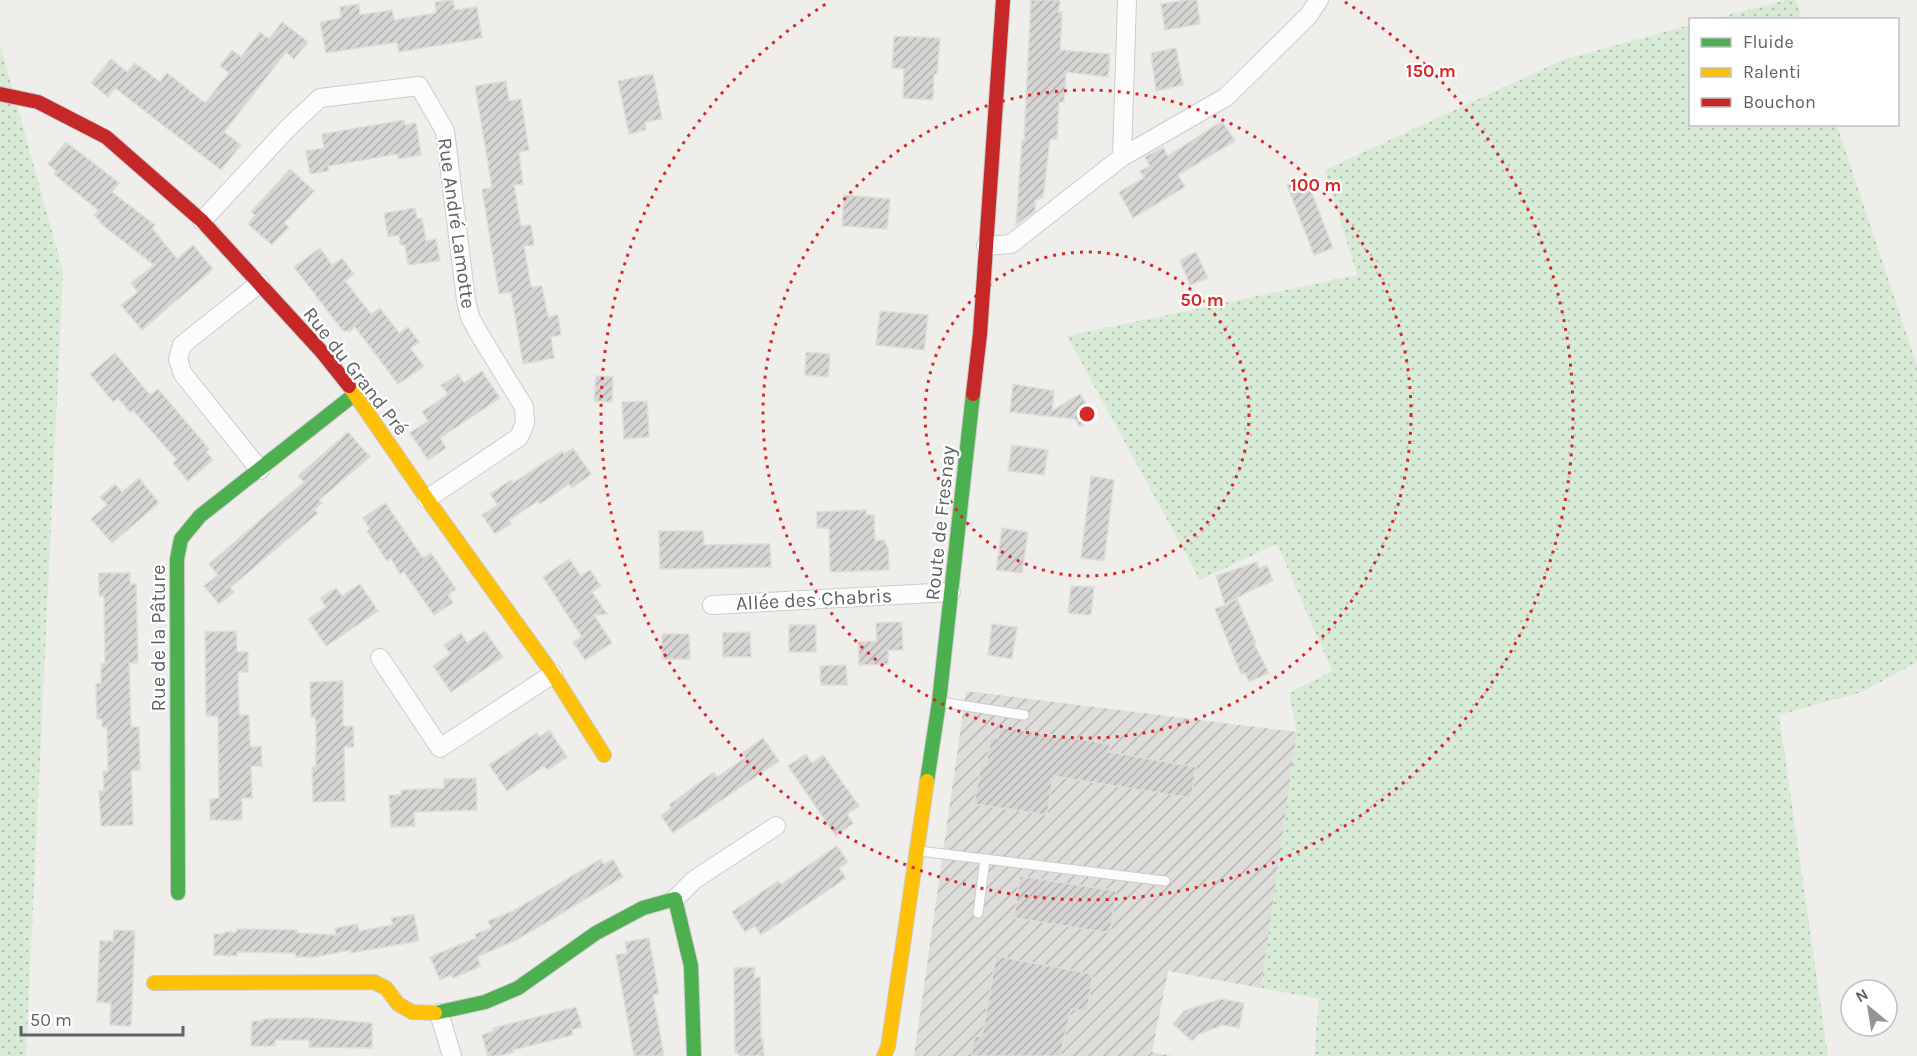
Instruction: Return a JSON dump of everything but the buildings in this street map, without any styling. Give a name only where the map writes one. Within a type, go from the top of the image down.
[{"type":"street","name":"Route de Fresnay","points":[[887,1053],[939,702],[980,334],[1003,0]]},
{"type":"street","points":[[1122,158],[1128,0]]},
{"type":"street","points":[[986,246],[1011,244],[1122,158],[1226,97],[1308,16],[1319,0]]},
{"type":"street","name":"Rue André Lamotte","points":[[202,221],[288,128],[320,98],[419,86],[445,131],[470,317],[524,407],[525,423],[519,437],[427,499]]},
{"type":"street","name":"Rue du Grand Pré","points":[[0,94],[38,102],[105,137],[202,221],[260,283],[321,351],[355,394],[552,674],[604,755]]},
{"type":"street","points":[[260,283],[182,345],[178,359],[183,374],[260,470]]},
{"type":"street","name":"Rue de la Pâture","points":[[178,893],[177,560],[181,538],[200,516],[355,394]]},
{"type":"street","name":"Allée des Chabris","points":[[712,605],[951,592]]},
{"type":"street","points":[[380,658],[440,748],[552,674]]},
{"type":"street","points":[[154,983],[374,982],[386,988],[398,1004],[412,1012],[439,1013],[485,1002],[518,988],[596,933],[643,908],[675,899],[694,880],[776,826]]},
{"type":"street","points":[[675,899],[692,966],[694,1056]]},
{"type":"street","points":[[439,1013],[452,1056]]},
{"type":"lane","points":[[939,702],[1024,715]]},
{"type":"lane","points":[[917,851],[1165,881]]},
{"type":"lane","points":[[978,913],[985,859]]},
{"type":"shaded area","points":[[966,691],[1297,732],[1261,988],[1168,971],[1152,1052],[1173,1056],[914,1056]]},
{"type":"green space","points":[[1786,0],[1796,0],[1802,18],[1717,18]]},
{"type":"green space","points":[[1689,25],[1689,126],[1837,126],[1917,365],[1917,662],[1862,692],[1779,715],[1828,1056],[1314,1056],[1319,999],[1261,988],[1297,732],[1289,693],[1332,671],[1277,544],[1200,580],[1067,336],[1357,275],[1325,170],[1565,59]]},
{"type":"green space","points":[[0,44],[63,271],[26,1056],[0,1056]]},
{"type":"traffic: fast","points":[[178,893],[177,559],[181,539],[200,516],[355,394]]},
{"type":"traffic: fast","points":[[927,781],[939,702],[973,394]]},
{"type":"traffic: fast","points":[[435,1013],[485,1002],[518,988],[596,933],[643,908],[675,899],[691,966],[694,1056]]},
{"type":"traffic: slow","points":[[349,386],[553,674],[604,755]]},
{"type":"traffic: slow","points":[[884,1056],[888,1047],[927,781]]},
{"type":"traffic: slow","points":[[154,983],[374,982],[386,988],[398,1004],[412,1012],[435,1013]]},
{"type":"traffic: jam","points":[[973,394],[980,334],[1003,0]]},
{"type":"traffic: jam","points":[[0,94],[38,102],[106,137],[202,221],[321,351],[349,386]]}]
